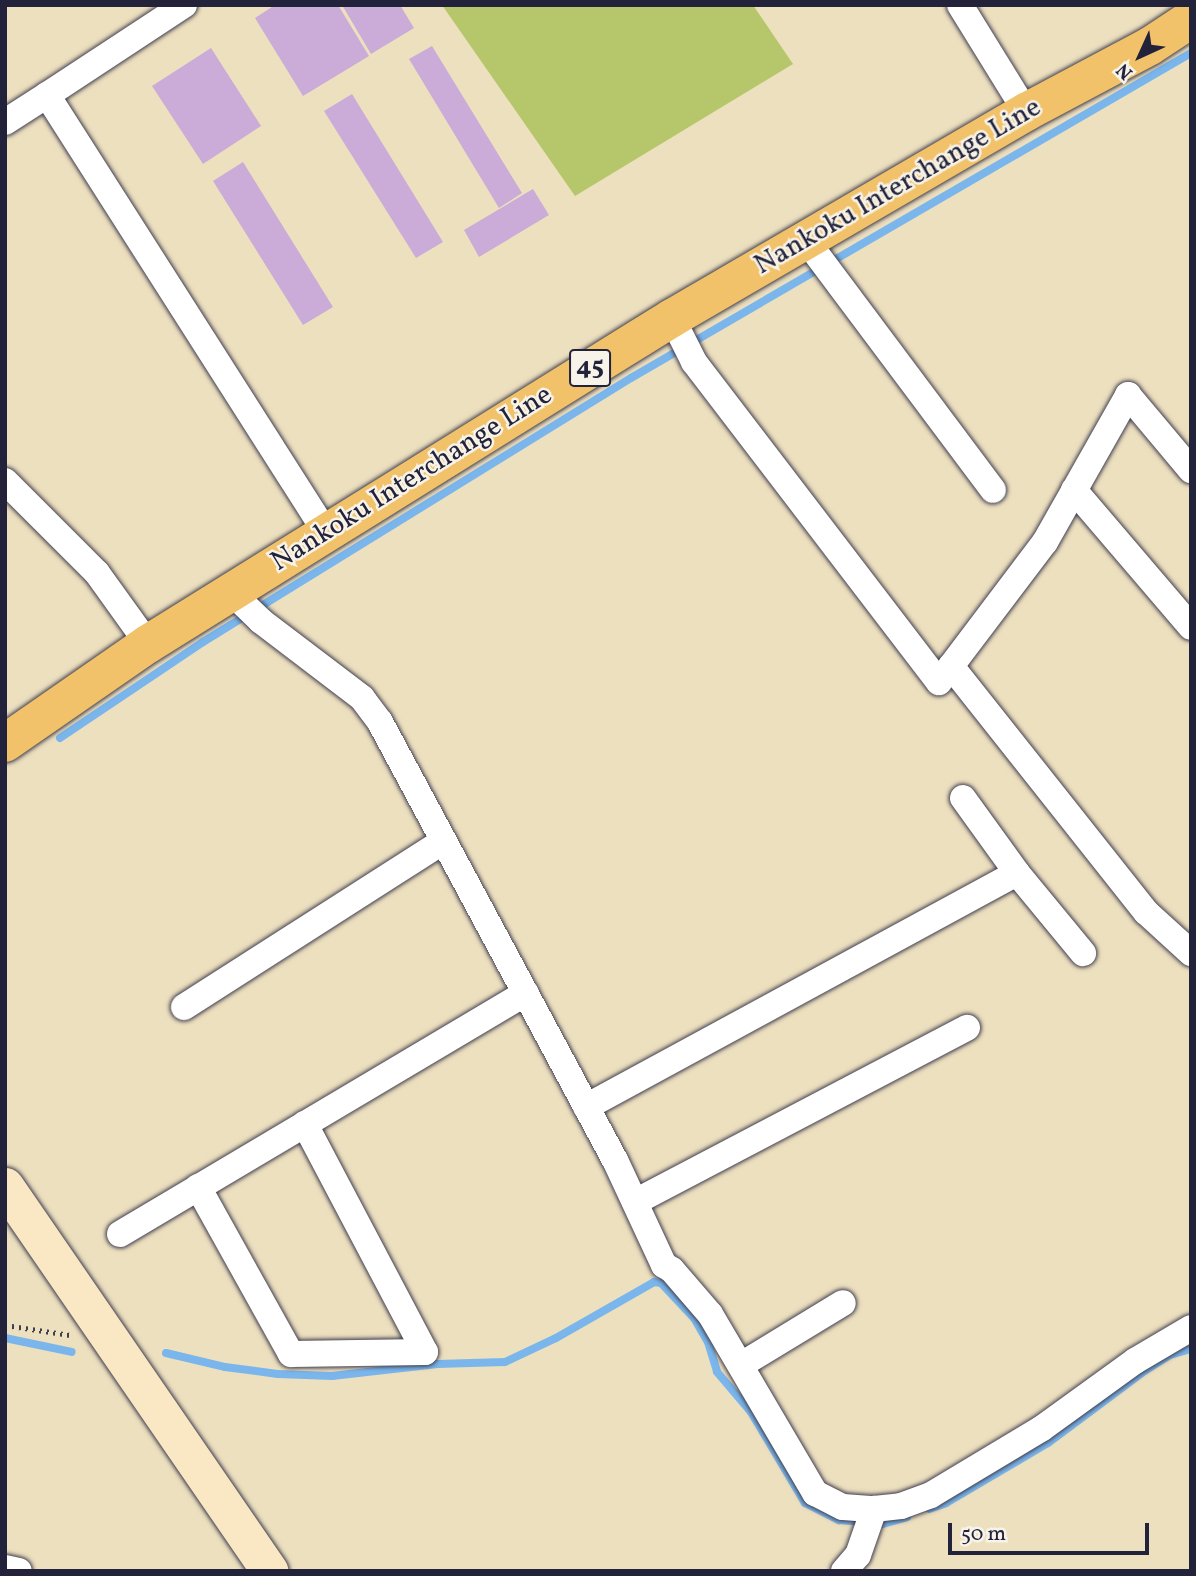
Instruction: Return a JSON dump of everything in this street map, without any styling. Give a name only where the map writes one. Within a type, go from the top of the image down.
[{"type":"main road","name":"Nankoku Interchange Line","points":[[5,743],[148,644],[325,531],[676,328],[806,240],[1026,112],[1150,46],[1191,19]]},
{"type":"street","points":[[5,122],[47,95],[147,15],[184,5]]},
{"type":"street","points":[[960,5],[1026,112]]},
{"type":"street","points":[[47,95],[325,531]]},
{"type":"street","points":[[806,240],[993,490]]},
{"type":"street","points":[[676,328],[694,362],[939,682],[1045,541],[1128,395],[1191,470]]},
{"type":"street","points":[[5,481],[97,573],[148,644]]},
{"type":"street","points":[[1074,490],[1191,626]]},
{"type":"street","points":[[231,592],[261,621],[362,698],[380,722],[586,1107],[664,1265],[672,1270],[710,1314],[815,1493],[842,1507],[874,1509],[901,1506],[931,1495],[1041,1429],[1135,1361],[1191,1328]]},
{"type":"street","points":[[951,666],[1146,912],[1191,953]]},
{"type":"street","points":[[963,798],[1017,873],[1083,953]]},
{"type":"street","points":[[184,1007],[444,841]]},
{"type":"street","points":[[586,1107],[1017,873]]},
{"type":"street","points":[[120,1234],[526,993]]},
{"type":"street","points":[[635,1202],[967,1028]]},
{"type":"street","points":[[198,1188],[291,1354],[425,1352],[305,1124]]},
{"type":"street","points":[[5,1186],[270,1571]]},
{"type":"street","points":[[741,1365],[843,1303]]},
{"type":"street","points":[[844,1571],[858,1555],[874,1509]]},
{"type":"street","points":[[5,1568],[19,1571]]},
{"type":"path","points":[[5,1325],[111,1342]]},
{"type":"green space","points":[[442,5],[753,5],[793,64],[575,196]]},
{"type":"building","points":[[275,5],[338,5],[369,56],[303,96],[255,18]]},
{"type":"building","points":[[342,5],[400,5],[414,28],[371,54]]},
{"type":"building","points":[[432,46],[522,193],[499,208],[409,59]]},
{"type":"building","points":[[211,48],[261,126],[203,164],[152,86]]},
{"type":"building","points":[[352,94],[443,242],[416,258],[324,111]]},
{"type":"building","points":[[243,162],[333,307],[303,325],[213,181]]},
{"type":"building","points":[[533,189],[549,215],[479,257],[464,230]]},
{"type":"waterway","points":[[60,738],[203,642],[631,378],[1191,53]]},
{"type":"waterway","points":[[166,1353],[225,1367],[278,1374],[332,1376],[437,1364],[505,1362],[556,1338],[654,1282],[661,1283],[694,1318],[708,1342],[717,1372],[751,1412],[805,1503],[839,1520],[860,1522]]},
{"type":"waterway","points":[[5,1338],[72,1352]]},
{"type":"waterway","points":[[929,1509],[946,1503],[1048,1443],[1170,1355],[1191,1349]]},
{"type":"waterway","points":[[883,1524],[907,1517]]}]
